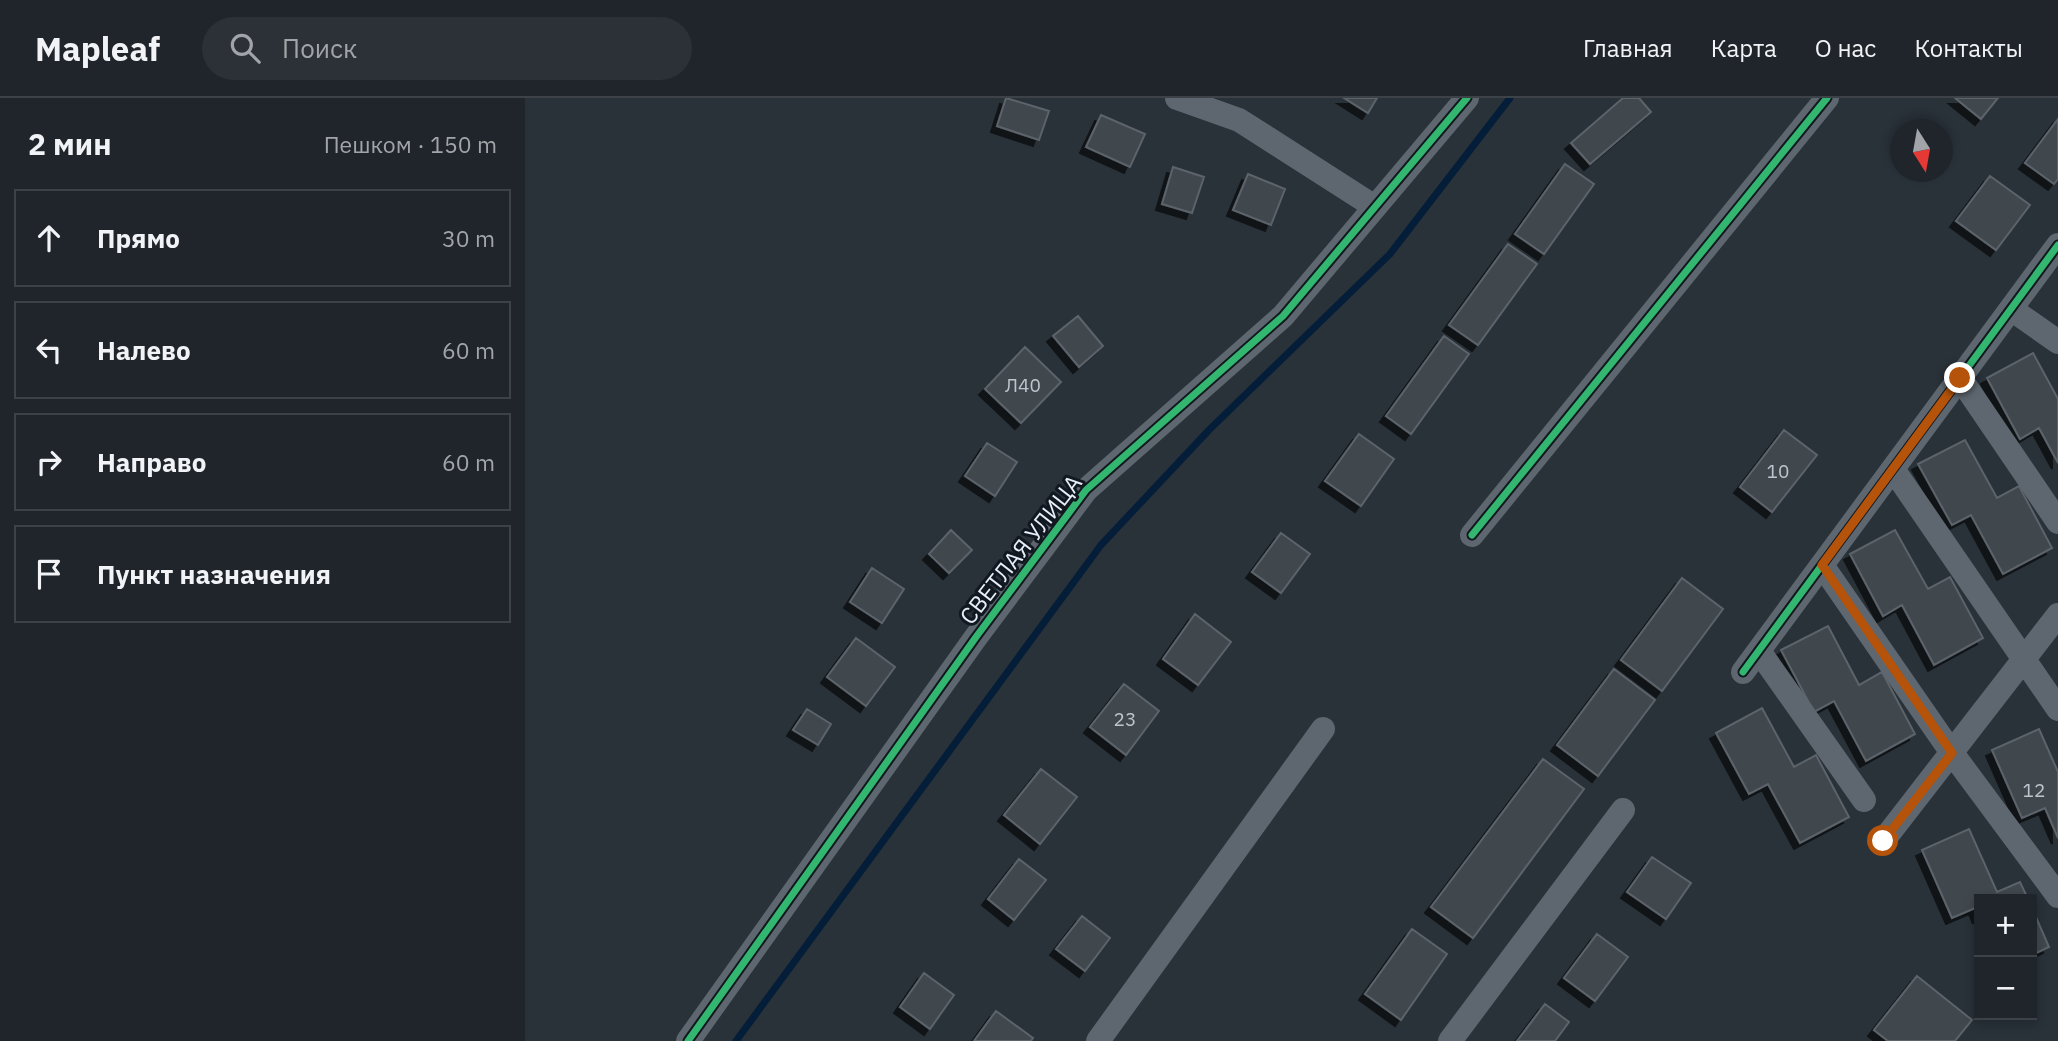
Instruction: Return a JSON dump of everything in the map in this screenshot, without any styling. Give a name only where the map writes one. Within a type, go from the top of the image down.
[{"type":"street","points":[[1177,98],[1239,120],[1375,206]]},
{"type":"street","name":"СВЕТЛАЯ УЛИЦА","points":[[688,1041],[976,637],[1086,490],[1283,316],[1467,98]]},
{"type":"street","points":[[1472,535],[1827,98]]},
{"type":"street","points":[[1743,672],[2058,245]]},
{"type":"street","points":[[2011,310],[2058,342]]},
{"type":"street","points":[[1960,378],[2058,522]]},
{"type":"street","points":[[1893,469],[2058,709]]},
{"type":"street","points":[[1822,565],[1952,753],[2058,896]]},
{"type":"street","points":[[1883,841],[2058,615]]},
{"type":"street","points":[[1759,651],[1864,800]]},
{"type":"street","points":[[1098,1041],[1323,729]]},
{"type":"street","points":[[1450,1041],[1623,810]]},
{"type":"building","points":[[1006,98],[1049,111],[1039,140],[997,126]]},
{"type":"building","points":[[1344,98],[1377,98],[1368,113]]},
{"type":"building","points":[[1623,98],[1639,98],[1651,112],[1590,164],[1571,143]]},
{"type":"building","points":[[1955,98],[1998,98],[1981,119]]},
{"type":"building","points":[[1101,115],[1145,134],[1130,167],[1086,147]]},
{"type":"building","points":[[2058,119],[2058,179],[2054,184],[2025,163]]},
{"type":"building","points":[[1565,164],[1594,184],[1544,254],[1515,234]]},
{"type":"building","points":[[1173,167],[1204,177],[1192,213],[1162,204]]},
{"type":"building","points":[[1248,174],[1285,189],[1271,225],[1233,210]]},
{"type":"building","points":[[1990,176],[2030,205],[1996,250],[1956,221]]},
{"type":"building","points":[[1508,244],[1537,264],[1478,345],[1449,325]]},
{"type":"building","points":[[1078,316],[1103,346],[1079,367],[1053,336]]},
{"type":"building","points":[[1444,336],[1469,354],[1411,434],[1386,416]]},
{"type":"building","points":[[1025,347],[1061,382],[1021,423],[985,389]]},
{"type":"building","points":[[2033,353],[2058,399],[2058,463],[2039,428],[2020,439],[1987,378]]},
{"type":"building","points":[[1784,430],[1817,455],[1772,512],[1740,487]]},
{"type":"building","points":[[1359,434],[1394,459],[1361,506],[1325,481]]},
{"type":"building","points":[[1965,440],[1997,498],[2019,486],[2052,548],[2003,574],[1971,515],[1952,525],[1918,464]]},
{"type":"building","points":[[987,443],[1017,462],[995,496],[965,476]]},
{"type":"building","points":[[951,530],[972,550],[949,573],[929,554]]},
{"type":"building","points":[[1895,530],[1928,589],[1950,577],[1983,638],[1934,665],[1902,605],[1883,616],[1850,554]]},
{"type":"building","points":[[1281,533],[1310,554],[1281,593],[1252,572]]},
{"type":"building","points":[[872,568],[904,589],[882,623],[850,602]]},
{"type":"building","points":[[1682,578],[1723,609],[1662,691],[1621,660]]},
{"type":"building","points":[[1195,614],[1231,642],[1198,685],[1163,659]]},
{"type":"building","points":[[1828,626],[1859,685],[1882,672],[1915,734],[1866,761],[1834,701],[1814,712],[1781,650]]},
{"type":"building","points":[[856,638],[895,667],[866,706],[827,677]]},
{"type":"building","points":[[1614,669],[1655,700],[1598,776],[1557,745]]},
{"type":"building","points":[[1124,684],[1159,711],[1126,755],[1090,727]]},
{"type":"building","points":[[1762,708],[1794,767],[1816,755],[1849,817],[1800,843],[1768,784],[1749,794],[1716,733]]},
{"type":"building","points":[[807,709],[831,724],[818,745],[793,730]]},
{"type":"building","points":[[2039,729],[2058,772],[2058,838],[2045,808],[2022,818],[1992,750]]},
{"type":"building","points":[[1543,759],[1584,789],[1473,938],[1431,907]]},
{"type":"building","points":[[1041,769],[1077,797],[1040,844],[1004,815]]},
{"type":"building","points":[[1969,829],[1997,892],[2020,882],[2026,894],[1974,894],[1974,908],[1952,918],[1922,850]]},
{"type":"building","points":[[1652,857],[1691,883],[1666,919],[1627,892]]},
{"type":"building","points":[[1019,859],[1046,880],[1014,920],[988,899]]},
{"type":"building","points":[[1082,916],[1110,938],[1085,971],[1056,949]]},
{"type":"building","points":[[2037,919],[2049,947],[2037,953]]},
{"type":"building","points":[[1412,929],[1447,954],[1401,1020],[1365,994]]},
{"type":"building","points":[[1597,934],[1628,957],[1595,1001],[1564,978]]},
{"type":"building","points":[[924,973],[954,995],[930,1029],[900,1007]]},
{"type":"building","points":[[1917,976],[1972,1020],[1955,1041],[1888,1041],[1874,1030]]},
{"type":"building","points":[[1545,1004],[1569,1022],[1555,1041],[1517,1041]]},
{"type":"building","points":[[996,1011],[1033,1038],[1031,1041],[974,1041]]},
{"type":"waterway","points":[[736,1041],[1101,545],[1209,430],[1390,254],[1510,98]]},
{"type":"cycle path","points":[[688,1041],[976,637],[1086,490],[1283,316],[1467,98]]},
{"type":"cycle path","points":[[1472,535],[1827,98]]},
{"type":"cycle path","points":[[1743,672],[2058,245]]},
{"type":"route","points":[[1883,841],[1952,753],[1822,565],[1960,378]]}]
